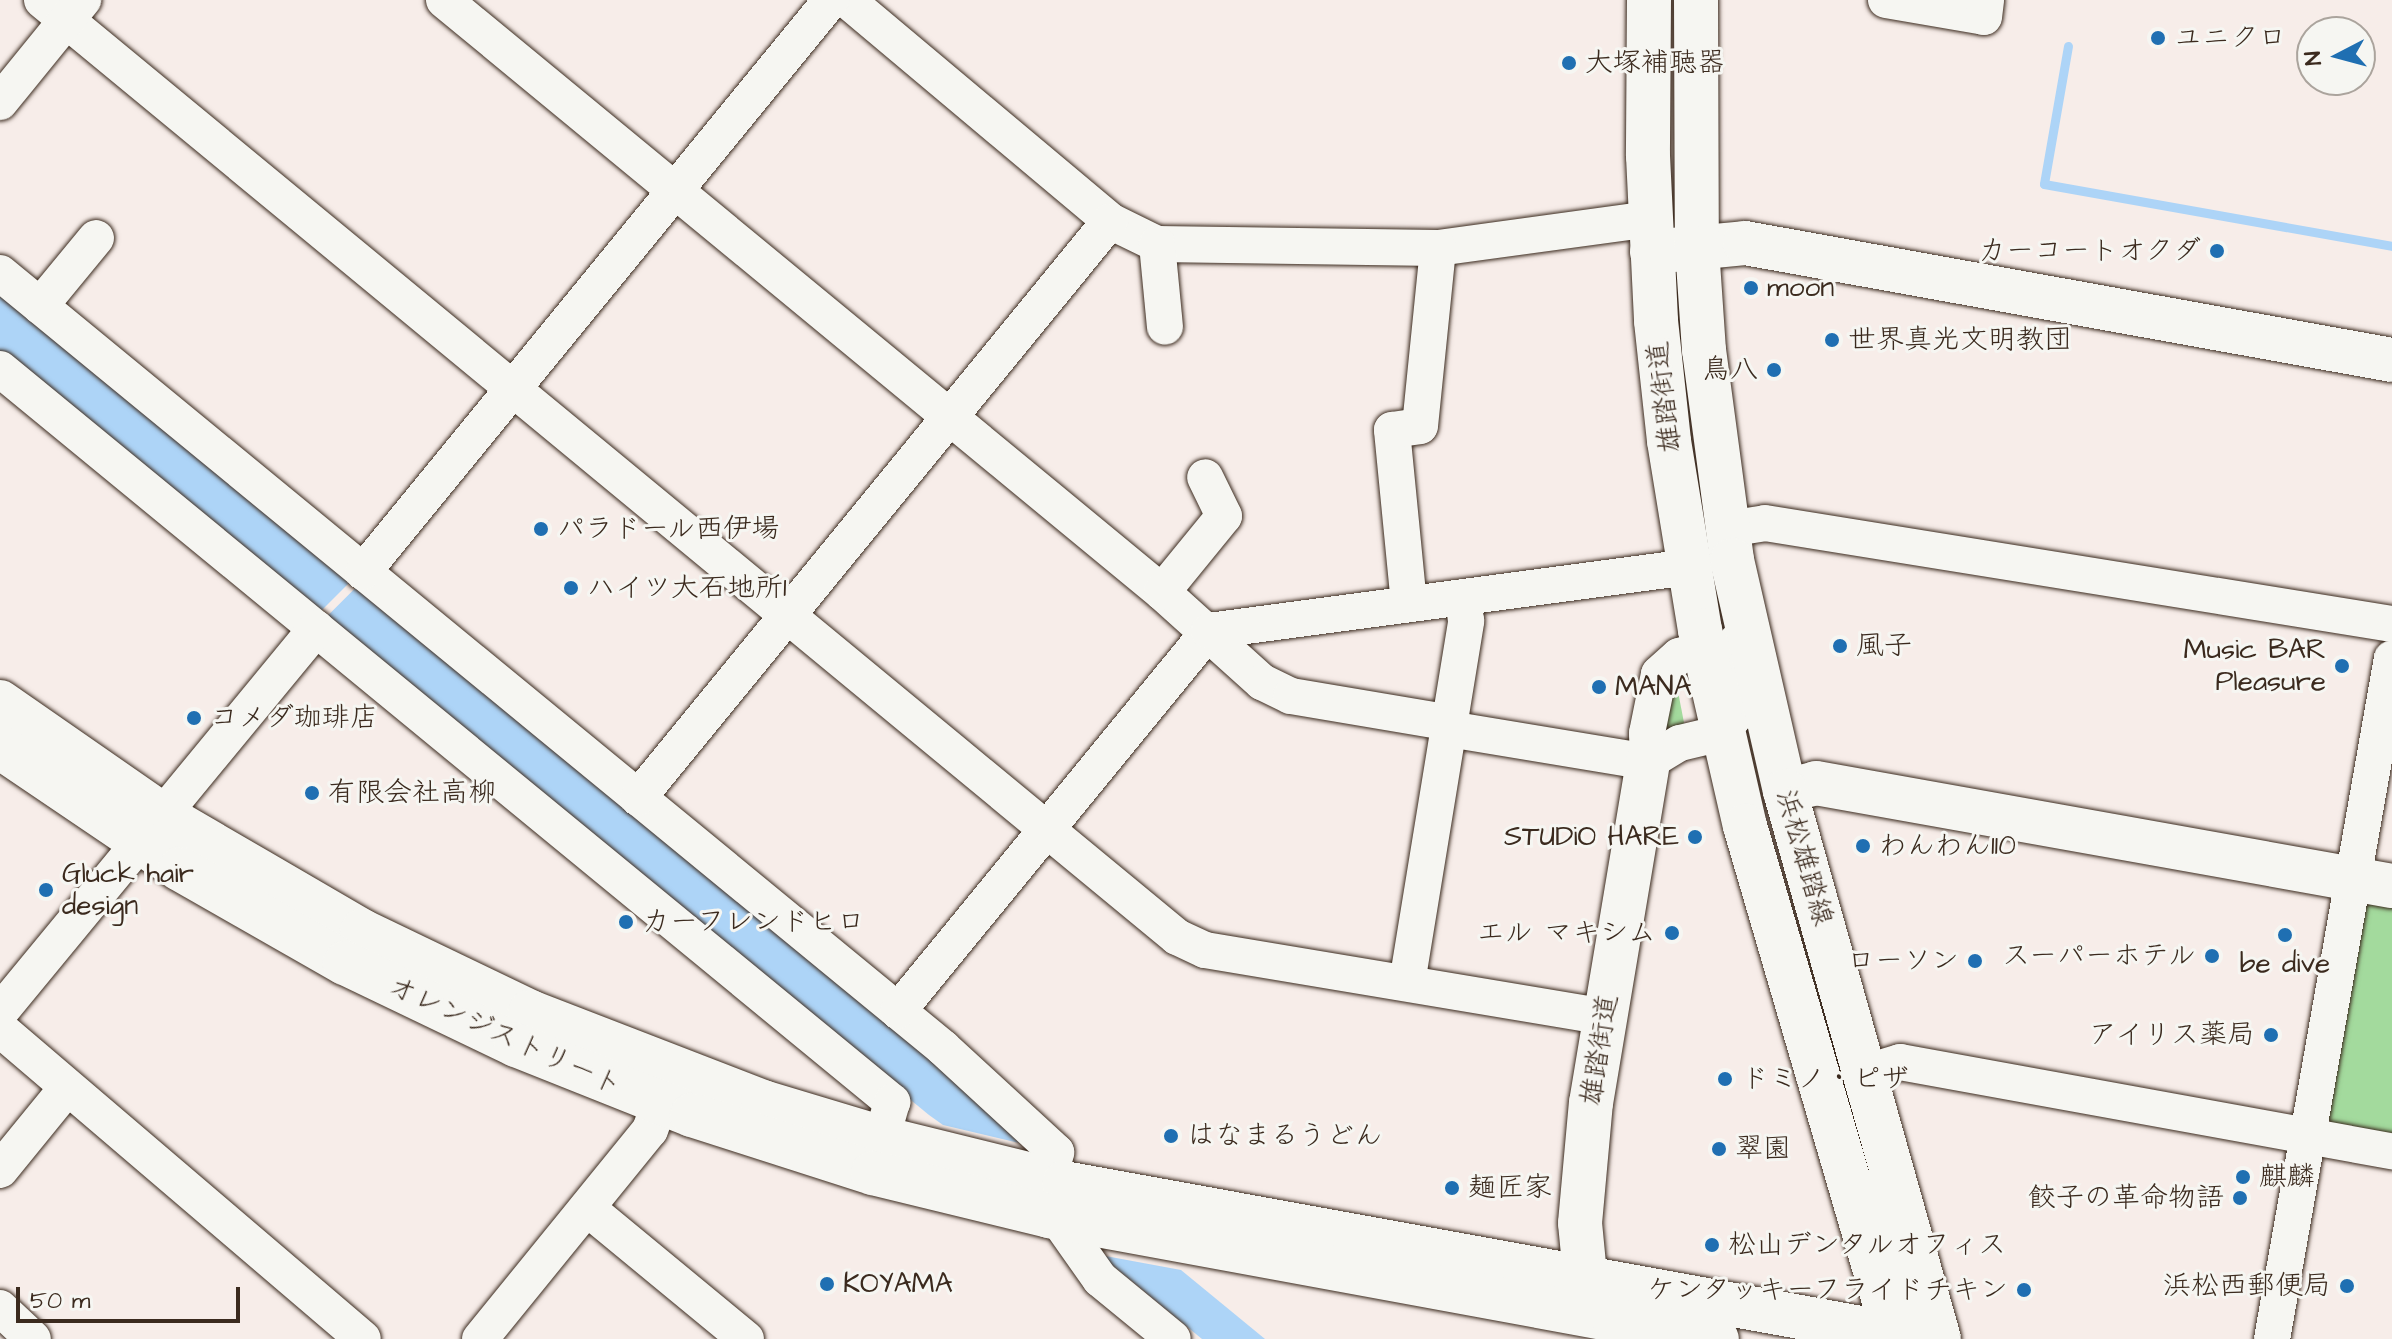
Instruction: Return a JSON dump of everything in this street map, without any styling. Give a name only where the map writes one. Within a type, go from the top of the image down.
[{"type":"street","points":[[444,0],[1209,631],[1276,691],[1648,762],[1680,743],[1722,733],[1733,718],[1740,684],[1730,544],[1765,523],[2392,624]]},
{"type":"street","points":[[363,572],[831,0]]},
{"type":"street","points":[[847,0],[1110,221],[1157,244],[1438,248],[1652,236],[1697,248],[1745,243],[2392,360]]},
{"type":"street","name":"雄踏街道","points":[[1589,1311],[1582,1186],[1604,1017],[1648,762],[1647,733],[1659,674],[1679,656],[1704,649],[1669,441],[1652,236],[1649,0]]},
{"type":"street","name":"雄踏街道","points":[[1696,0],[1697,248],[1730,544]]},
{"type":"street","points":[[1886,0],[1984,17],[1986,0]]},
{"type":"street","points":[[0,102],[64,7],[513,389],[1191,945],[1604,1017]]},
{"type":"street","points":[[638,798],[1110,221]]},
{"type":"street","points":[[40,306],[96,238]]},
{"type":"street","points":[[1157,244],[1165,327]]},
{"type":"street","points":[[1409,604],[1392,430],[1420,426],[1438,248]]},
{"type":"street","points":[[0,273],[898,1011],[1056,1152],[1054,1199],[1100,1279],[1173,1339]]},
{"type":"street","points":[[0,369],[892,1102],[882,1138]]},
{"type":"street","points":[[1162,592],[1224,516],[1205,477]]},
{"type":"street","name":"浜松雄踏線","points":[[1730,544],[1785,791],[1939,1339]]},
{"type":"street","points":[[898,1011],[1209,631],[1690,567]]},
{"type":"street","points":[[1407,983],[1466,621],[1463,597]]},
{"type":"street","points":[[0,1012],[316,629]]},
{"type":"street","name":"浜松雄踏線","points":[[1704,649],[1722,733],[1903,1337]]},
{"type":"street","points":[[2272,1339],[2308,1136],[2372,883],[2392,658]]},
{"type":"street","name":"オレンジストリート","points":[[0,702],[150,828],[276,925],[401,991],[660,1103],[873,1173],[1054,1199]]},
{"type":"street","name":"オレンジストリート","points":[[0,747],[150,828],[530,1012],[704,1081],[882,1138],[1003,1169],[1054,1199]]},
{"type":"street","points":[[1785,791],[1816,783],[2372,883]]},
{"type":"street","points":[[0,1029],[66,1089],[363,1339]]},
{"type":"street","points":[[1864,1073],[1900,1062],[2392,1151]]},
{"type":"street","points":[[0,1170],[66,1089]]},
{"type":"street","points":[[480,1339],[650,1130],[660,1103]]},
{"type":"street","points":[[1054,1199],[1717,1339]]},
{"type":"street","points":[[587,1208],[746,1339]]},
{"type":"street","points":[[0,1308],[33,1339]]},
{"type":"street","points":[[1589,1311],[1903,1337]]},
{"type":"green space","points":[[1675,676],[1685,728],[1662,734]]},
{"type":"green space","points":[[2375,899],[2392,902],[2392,1137],[2334,1127],[2323,1111],[2359,910]]},
{"type":"water","points":[[0,291],[934,1058],[1019,1143],[943,1125],[929,1115],[0,351]]},
{"type":"water","points":[[1100,1255],[1181,1270],[1265,1339],[1202,1339]]},
{"type":"pier","points":[[354,578],[360,584],[323,620],[317,615]]},
{"type":"waterway","points":[[2068,46],[2044,184],[2392,246]]},
{"type":"place","name":"ユニクロ","points":[[2158,38]]},
{"type":"place","name":"大塚補聴器","points":[[1569,63]]},
{"type":"place","name":"カーコートオクダ","points":[[2217,251]]},
{"type":"place","name":"moon","points":[[1751,288]]},
{"type":"place","name":"世界真光文明教団","points":[[1832,340]]},
{"type":"place","name":"鳥八","points":[[1774,370]]},
{"type":"place","name":"パラドール西伊場","points":[[541,529]]},
{"type":"place","name":"ハイツ大石地所1","points":[[571,588]]},
{"type":"place","name":"風子","points":[[1840,646]]},
{"type":"place","name":"Music BAR Pleasure","points":[[2342,666]]},
{"type":"place","name":"MANA","points":[[1599,687]]},
{"type":"place","name":"コメダ珈琲店","points":[[194,718]]},
{"type":"place","name":"有限会社高柳","points":[[312,793]]},
{"type":"place","name":"STUDiO HARE","points":[[1695,837]]},
{"type":"place","name":"わんわん110","points":[[1863,846]]},
{"type":"place","name":"Gluck hair design","points":[[46,890]]},
{"type":"place","name":"カーフレンドヒロ","points":[[626,922]]},
{"type":"place","name":"エル マキシム","points":[[1672,933]]},
{"type":"place","name":"be dive","points":[[2285,935]]},
{"type":"place","name":"スーパーホテル","points":[[2212,956]]},
{"type":"place","name":"ローソン","points":[[1975,961]]},
{"type":"place","name":"アイリス薬局","points":[[2271,1035]]},
{"type":"place","name":"ドミノ・ピザ","points":[[1725,1079]]},
{"type":"place","name":"はなまるうどん","points":[[1171,1136]]},
{"type":"place","name":"翠園","points":[[1719,1149]]},
{"type":"place","name":"麒麟","points":[[2243,1177]]},
{"type":"place","name":"麺匠家","points":[[1452,1188]]},
{"type":"place","name":"餃子の革命物語","points":[[2240,1198]]},
{"type":"place","name":"松山デンタルオフィス","points":[[1712,1245]]},
{"type":"place","name":"KOYAMA","points":[[827,1284]]},
{"type":"place","name":"浜松西郵便局","points":[[2347,1286]]},
{"type":"place","name":"ケンタッキーフライドチキン","points":[[2024,1290]]}]
